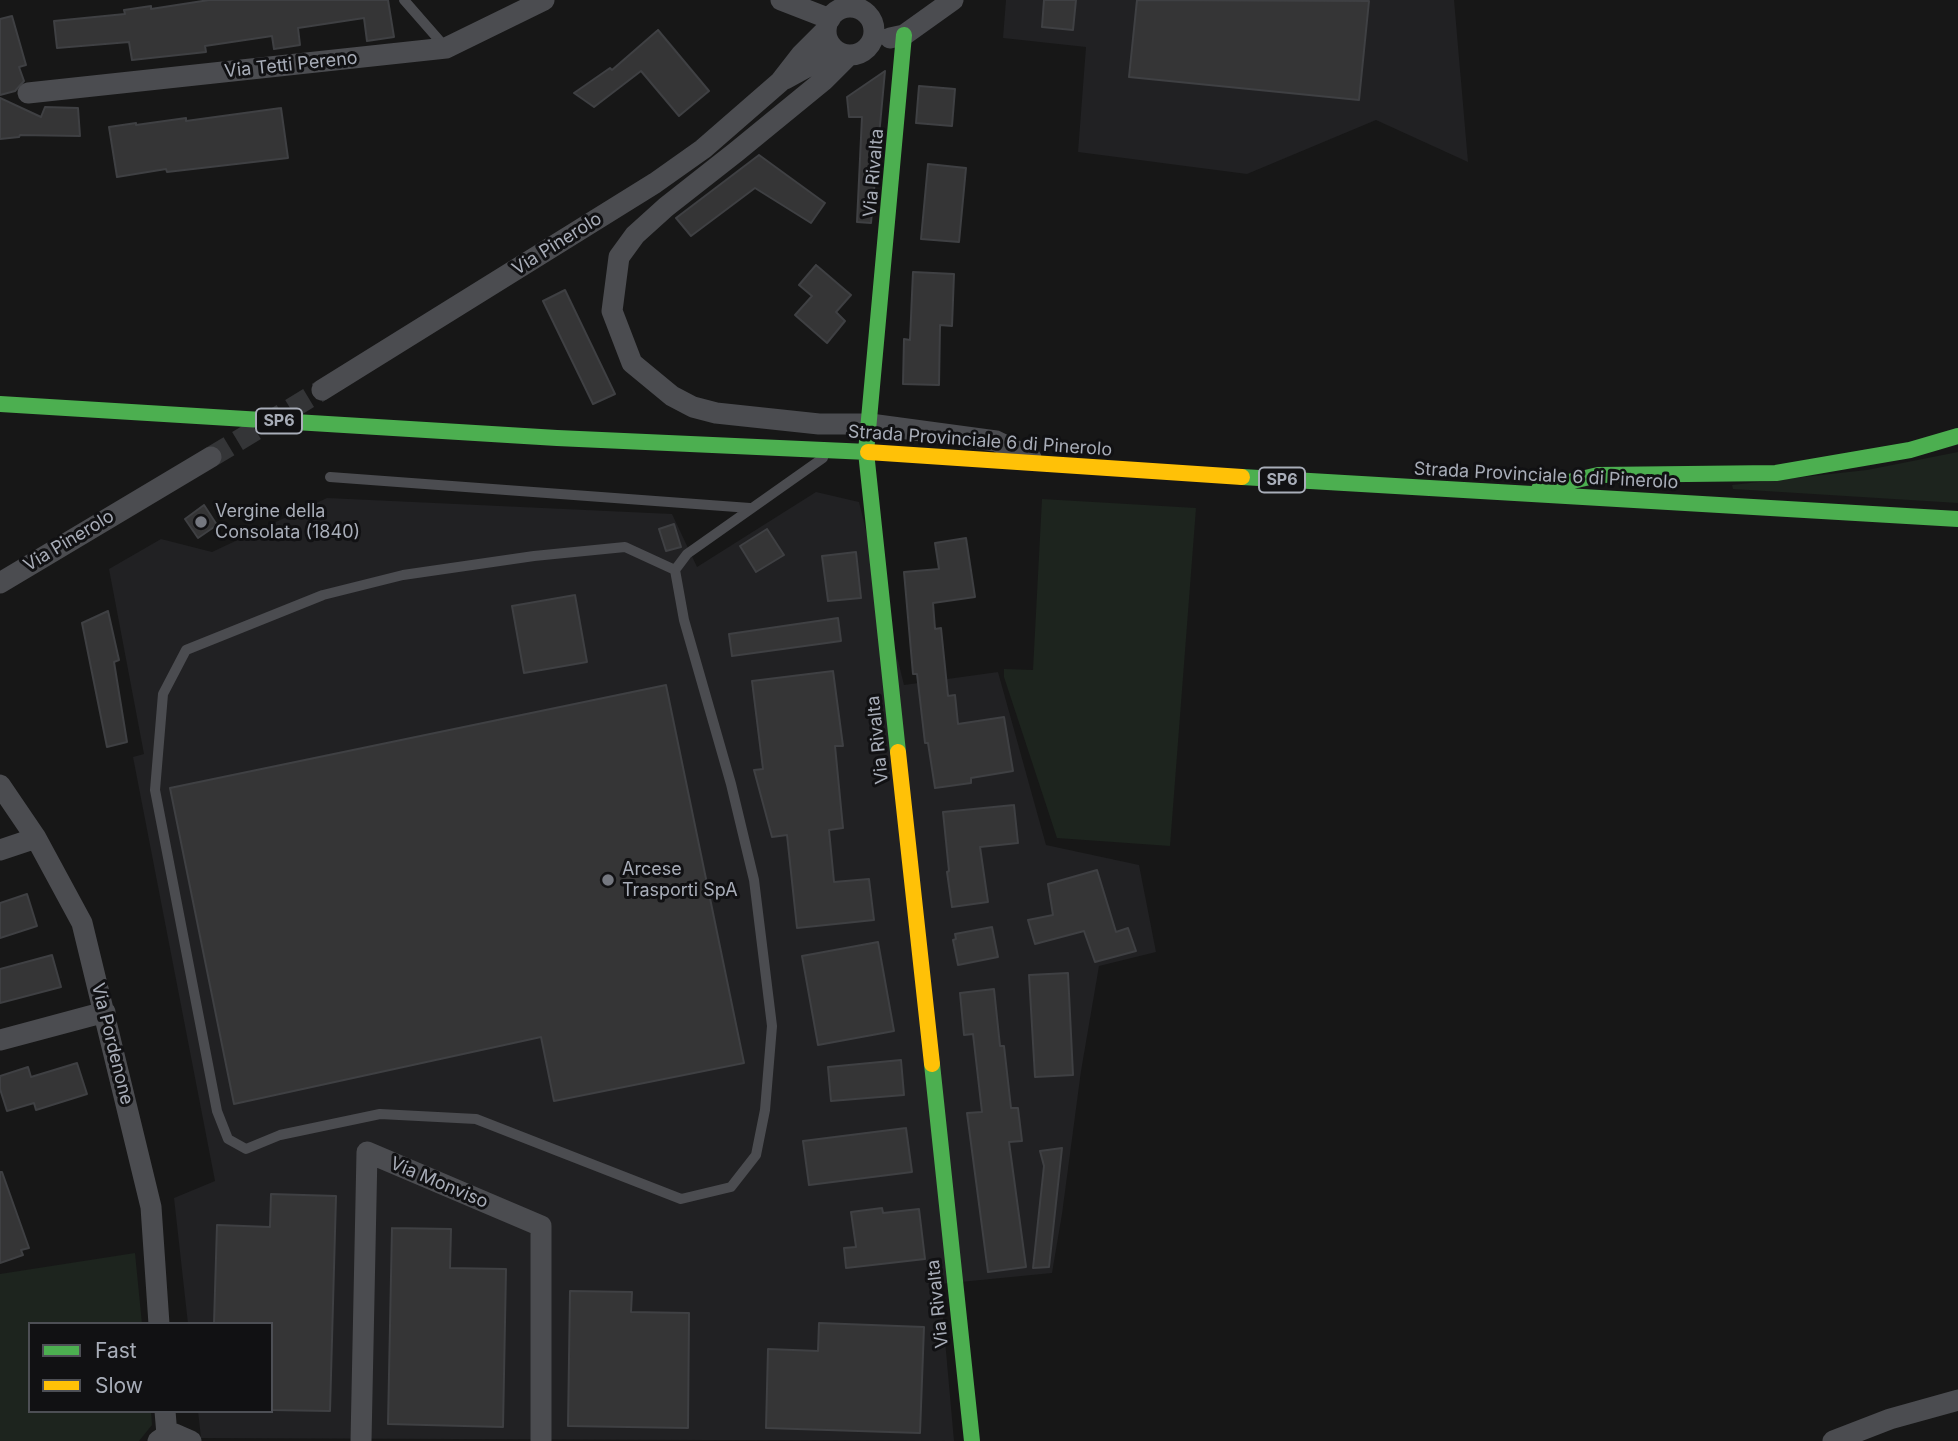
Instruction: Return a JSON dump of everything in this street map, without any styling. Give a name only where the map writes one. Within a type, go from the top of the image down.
[{"type":"main road","name":"Via Rivalta","points":[[911,30],[901,86],[866,452],[972,1441]]},
{"type":"main road","name":"Strada Provinciale 6 di Pinerolo","points":[[0,404],[557,438],[834,450],[1953,521]]},
{"type":"main road","points":[[1519,494],[1598,475],[1776,473],[1909,450],[1958,436]]},
{"type":"street","name":"Via Tetti Pereno","points":[[27,93],[446,48],[544,0]]},
{"type":"street","points":[[781,0],[828,25],[827,38],[843,53],[862,52],[864,15],[911,30],[953,0]]},
{"type":"street","name":"Via Pinerolo","points":[[322,390],[655,183],[703,149],[780,82],[835,13],[864,15]]},
{"type":"street","points":[[843,53],[824,80],[666,207],[635,235],[619,257],[612,311],[632,363],[672,396],[693,407],[716,413],[819,424],[870,424],[996,442],[1046,465]]},
{"type":"street","name":"Via Pinerolo","points":[[780,82],[843,53]]},
{"type":"street","points":[[819,424],[866,452]]},
{"type":"street","name":"Via Pinerolo","points":[[0,583],[211,457]]},
{"type":"street","name":"Via Pordenone","points":[[0,785],[36,838],[82,923],[151,1207],[159,1322]]},
{"type":"street","points":[[0,850],[36,838]]},
{"type":"street","points":[[0,1040],[104,1012]]},
{"type":"street","name":"Via Monviso","points":[[361,1441],[368,1152],[541,1226],[541,1441]]},
{"type":"street","points":[[1833,1441],[1890,1419],[1958,1400]]},
{"type":"street","points":[[165,1413],[162,1438],[183,1435],[191,1441]]},
{"type":"lane","points":[[404,0],[446,48]]},
{"type":"lane","points":[[675,570],[625,547],[534,556],[403,575],[323,595],[186,650],[163,694],[155,790],[217,1111],[228,1139],[246,1149],[279,1135],[380,1114],[477,1119],[681,1199],[731,1187],[756,1156],[765,1111],[772,1026],[754,880],[731,783],[684,620],[675,570],[687,554],[834,450]]},
{"type":"lane","points":[[330,477],[750,508]]},
{"type":"shaded area","points":[[1006,0],[1454,0],[1468,162],[1376,120],[1247,174],[1078,152],[1086,47],[1003,38]]},
{"type":"shaded area","points":[[1958,452],[1958,503],[1733,489],[1732,485],[1867,470]]},
{"type":"shaded area","points":[[816,492],[859,502],[904,685],[998,672],[1046,845],[1139,865],[1156,952],[1099,966],[1052,1273],[940,1284],[954,1441],[201,1438],[198,1413],[273,1413],[273,1322],[188,1322],[174,1198],[215,1181],[133,757],[144,754],[109,569],[161,539],[212,552],[327,498],[672,514],[697,567]]},
{"type":"shaded area","points":[[1042,499],[1196,508],[1170,846],[1057,838],[1004,677],[1004,669],[1033,670]]},
{"type":"shaded area","points":[[135,1253],[142,1322],[28,1322],[28,1413],[151,1413],[152,1425],[139,1441],[0,1441],[0,1274]]},
{"type":"building","points":[[209,0],[388,0],[394,37],[367,41],[364,18],[298,28],[300,45],[274,49],[272,36],[205,46],[206,52],[132,60],[129,42],[57,48],[54,21],[125,14],[124,10],[151,6],[151,9]]},
{"type":"building","points":[[1044,0],[1076,0],[1073,30],[1042,27]]},
{"type":"building","points":[[1137,0],[1369,1],[1359,100],[1129,77]]},
{"type":"building","points":[[12,16],[26,65],[19,67],[24,81],[15,91],[0,95],[0,19]]},
{"type":"building","points":[[658,30],[709,91],[679,116],[641,71],[594,107],[574,93],[610,68],[612,70]]},
{"type":"building","points":[[885,71],[871,223],[857,222],[862,117],[849,117],[847,97]]},
{"type":"building","points":[[919,86],[955,89],[952,126],[916,123]]},
{"type":"building","points":[[0,98],[41,117],[45,107],[78,108],[80,136],[20,135],[0,139]]},
{"type":"building","points":[[281,108],[288,158],[167,172],[166,169],[117,177],[109,127],[186,118],[186,121]]},
{"type":"building","points":[[759,155],[825,203],[811,223],[755,188],[691,236],[676,218]]},
{"type":"building","points":[[928,164],[966,168],[959,242],[921,239]]},
{"type":"building","points":[[816,265],[851,295],[836,312],[845,321],[827,343],[795,315],[812,296],[799,285]]},
{"type":"building","points":[[913,272],[954,274],[952,326],[940,325],[939,385],[903,384],[904,339],[910,340]]},
{"type":"building","points":[[565,290],[615,394],[593,404],[543,301]]},
{"type":"building","name":"Vergine della Consolata (1840)","points":[[204,505],[217,525],[198,538],[185,519]]},
{"type":"building","points":[[674,524],[681,547],[666,551],[659,529]]},
{"type":"building","points":[[767,529],[784,555],[756,572],[740,546]]},
{"type":"building","points":[[966,538],[975,597],[933,603],[935,629],[941,628],[948,696],[955,695],[958,724],[1004,717],[1013,771],[971,778],[971,783],[935,788],[928,743],[925,743],[917,674],[913,674],[904,572],[939,569],[935,543]]},
{"type":"building","points":[[856,552],[861,598],[828,601],[822,556]]},
{"type":"building","points":[[575,595],[587,662],[524,673],[512,606]]},
{"type":"building","points":[[108,611],[119,660],[114,662],[127,742],[107,747],[82,623]]},
{"type":"building","points":[[838,618],[841,641],[732,656],[729,634]]},
{"type":"building","points":[[833,671],[843,746],[835,746],[843,828],[829,830],[834,882],[869,879],[874,920],[797,928],[787,835],[772,837],[754,770],[763,769],[752,681]]},
{"type":"building","points":[[666,685],[744,1063],[554,1101],[541,1037],[234,1104],[170,788]]},
{"type":"building","points":[[1014,805],[1018,843],[980,847],[988,902],[952,907],[943,812]]},
{"type":"building","points":[[1097,870],[1116,932],[1128,928],[1136,951],[1095,962],[1084,931],[1035,944],[1028,920],[1053,915],[1048,884]]},
{"type":"building","points":[[27,894],[37,926],[0,938],[0,903]]},
{"type":"building","points":[[992,927],[998,957],[958,965],[953,940],[956,939],[955,934]]},
{"type":"building","points":[[878,942],[894,1031],[818,1045],[802,956]]},
{"type":"building","points":[[52,955],[61,987],[0,1003],[0,969]]},
{"type":"building","points":[[1068,973],[1073,1075],[1035,1077],[1029,975]]},
{"type":"building","points":[[994,989],[1000,1046],[1004,1046],[1011,1108],[1018,1108],[1022,1141],[1009,1142],[1026,1267],[988,1272],[967,1113],[982,1112],[973,1034],[964,1035],[960,993]]},
{"type":"building","points":[[901,1060],[904,1095],[831,1101],[828,1067]]},
{"type":"building","points":[[77,1063],[87,1094],[36,1110],[34,1103],[7,1111],[0,1089],[0,1076],[28,1067],[31,1077]]},
{"type":"building","points":[[906,1128],[912,1172],[809,1185],[803,1141]]},
{"type":"building","points":[[1062,1148],[1049,1267],[1033,1268],[1044,1166],[1040,1151]]},
{"type":"building","points":[[0,1172],[29,1248],[21,1250],[23,1255],[0,1263]]},
{"type":"building","points":[[271,1194],[336,1196],[330,1411],[273,1410],[273,1322],[214,1322],[217,1225],[270,1227]]},
{"type":"building","points":[[882,1208],[883,1213],[919,1209],[925,1259],[846,1268],[844,1248],[856,1247],[851,1212]]},
{"type":"building","points":[[392,1228],[451,1229],[450,1268],[506,1269],[503,1427],[388,1424]]},
{"type":"building","points":[[570,1291],[632,1292],[631,1312],[689,1313],[688,1428],[568,1426]]},
{"type":"building","points":[[819,1323],[924,1327],[920,1433],[766,1428],[768,1349],[818,1351]]},
{"type":"tunnel","points":[[211,457],[322,390]]},
{"type":"traffic: fast","points":[[898,752],[866,452],[904,35]]},
{"type":"traffic: fast","points":[[0,404],[557,438],[868,452]]},
{"type":"traffic: fast","points":[[1539,489],[1598,475],[1776,473],[1910,450],[1958,436]]},
{"type":"traffic: fast","points":[[1242,477],[1958,519]]},
{"type":"traffic: fast","points":[[932,1064],[972,1441]]},
{"type":"traffic: slow","points":[[868,452],[1242,477]]},
{"type":"traffic: slow","points":[[898,752],[932,1064]]},
{"type":"place","name":"Vergine della Consolata (1840)","points":[[201,522]]},
{"type":"place","name":"Arcese Trasporti SpA","points":[[608,880]]}]
